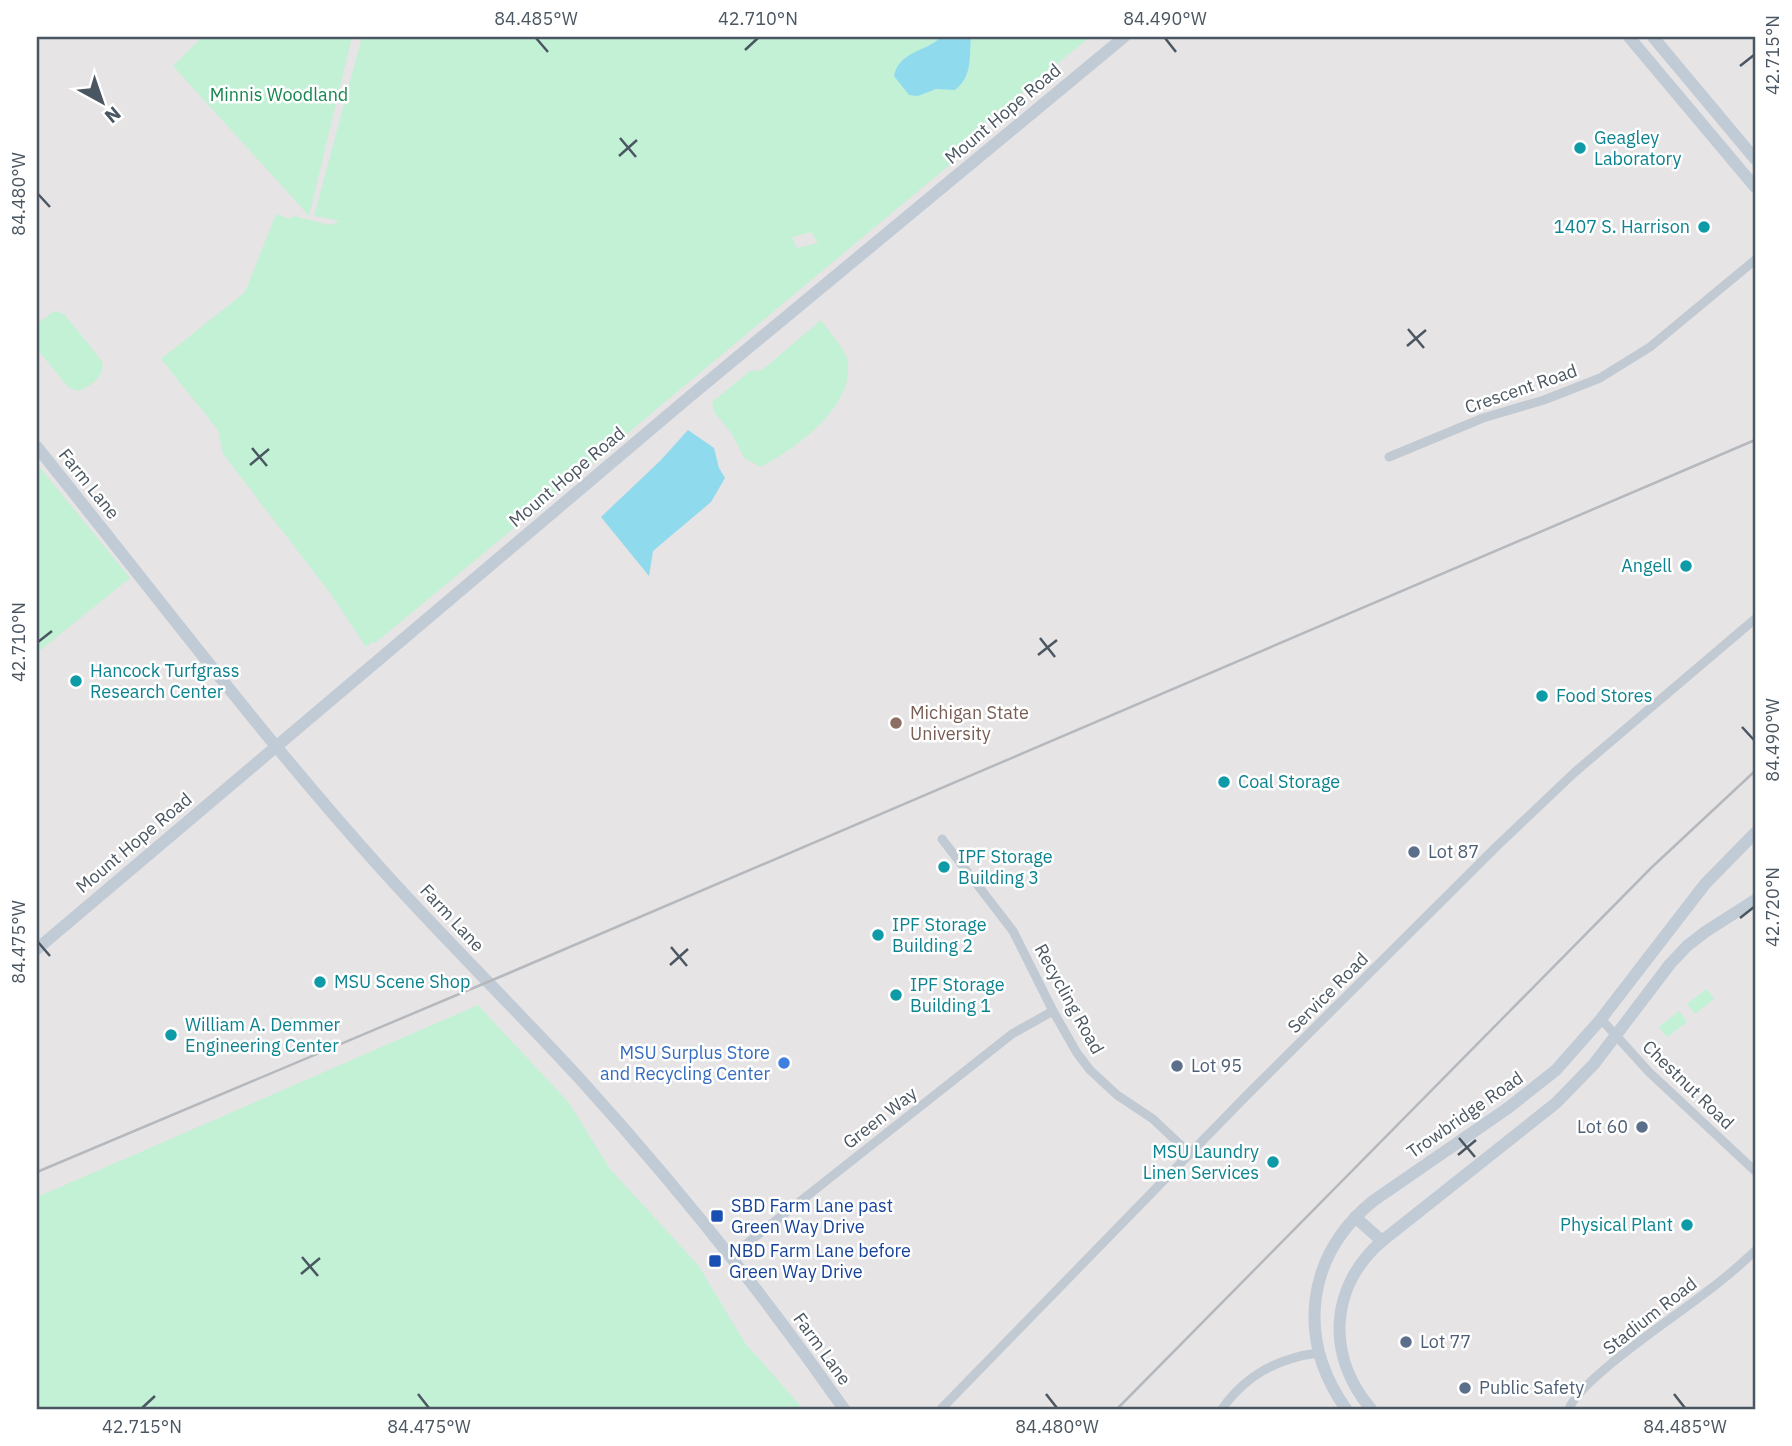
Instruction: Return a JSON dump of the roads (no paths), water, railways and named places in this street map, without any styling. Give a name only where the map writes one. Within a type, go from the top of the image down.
[{"type":"street","name":"Mount Hope Road","points":[[37,949],[698,389],[1124,37]]},
{"type":"street","points":[[1629,37],[1755,187]]},
{"type":"street","points":[[1653,37],[1755,159]]},
{"type":"street","name":"Crescent Road","points":[[1389,457],[1491,415],[1544,400],[1600,378],[1650,347],[1755,260]]},
{"type":"street","name":"Farm Lane","points":[[37,447],[277,746],[376,863],[651,1158],[731,1256],[844,1409]]},
{"type":"street","name":"Service Road","points":[[941,1409],[1190,1154],[1507,837],[1576,772],[1755,619]]},
{"type":"street","name":"Trowbridge Road","points":[[1346,1409],[1329,1380],[1318,1353],[1314,1316],[1320,1280],[1334,1246],[1355,1217],[1383,1194],[1533,1090],[1570,1055],[1705,884],[1755,833]]},
{"type":"street","name":"Recycling Road","points":[[942,839],[1013,931],[1053,1011],[1090,1070],[1117,1095],[1153,1119],[1190,1154]]},
{"type":"street","points":[[1367,1408],[1352,1381],[1341,1348],[1340,1318],[1347,1288],[1362,1262],[1382,1241],[1556,1104],[1578,1082],[1687,946],[1755,900]]},
{"type":"street","name":"Green Way","points":[[731,1256],[1012,1034],[1053,1011]]},
{"type":"street","name":"Chestnut Road","points":[[1601,1019],[1649,1072],[1755,1171]]},
{"type":"street","points":[[1355,1217],[1382,1241]]},
{"type":"street","name":"Stadium Road","points":[[1569,1409],[1576,1395],[1638,1342],[1722,1280],[1755,1251]]},
{"type":"street","points":[[1222,1409],[1244,1384],[1265,1369],[1288,1359],[1341,1348]]},
{"type":"water","points":[[941,37],[971,37],[969,66],[965,79],[955,90],[936,89],[918,96],[909,95],[894,76],[897,68],[901,61]]},
{"type":"water","points":[[688,430],[714,448],[719,468],[725,478],[711,502],[653,551],[649,576],[601,517],[661,460]]},
{"type":"railway","points":[[37,1172],[1755,440]]},
{"type":"railway","points":[[1117,1409],[1651,868],[1755,771]]},
{"type":"place","name":"Geagley Laboratory","points":[[1580,148]]},
{"type":"place","name":"1407 S. Harrison","points":[[1704,227]]},
{"type":"place","name":"Angell","points":[[1686,566]]},
{"type":"place","name":"Hancock Turfgrass Research Center","points":[[76,681]]},
{"type":"place","name":"Food Stores","points":[[1542,696]]},
{"type":"place","name":"Michigan State University","points":[[896,723]]},
{"type":"place","name":"Coal Storage","points":[[1224,782]]},
{"type":"place","name":"Lot 87","points":[[1414,852]]},
{"type":"place","name":"IPF Storage Building 3","points":[[944,867]]},
{"type":"place","name":"IPF Storage Building 2","points":[[878,935]]},
{"type":"place","name":"MSU Scene Shop","points":[[320,982]]},
{"type":"place","name":"IPF Storage Building 1","points":[[896,995]]},
{"type":"place","name":"William A. Demmer Engineering Center","points":[[171,1035]]},
{"type":"place","name":"MSU Surplus Store and Recycling Center","points":[[784,1063]]},
{"type":"place","name":"Lot 95","points":[[1177,1066]]},
{"type":"place","name":"Lot 60","points":[[1642,1127]]},
{"type":"place","name":"MSU Laundry Linen Services","points":[[1273,1162]]},
{"type":"place","name":"SBD Farm Lane past Green Way Drive","points":[[717,1216]]},
{"type":"place","name":"Physical Plant","points":[[1687,1225]]},
{"type":"place","name":"NBD Farm Lane before Green Way Drive","points":[[715,1261]]},
{"type":"place","name":"Lot 77","points":[[1406,1342]]},
{"type":"place","name":"Public Safety","points":[[1465,1388]]},
{"type":"park label","name":"Minnis Woodland","points":[[279,95]]}]
